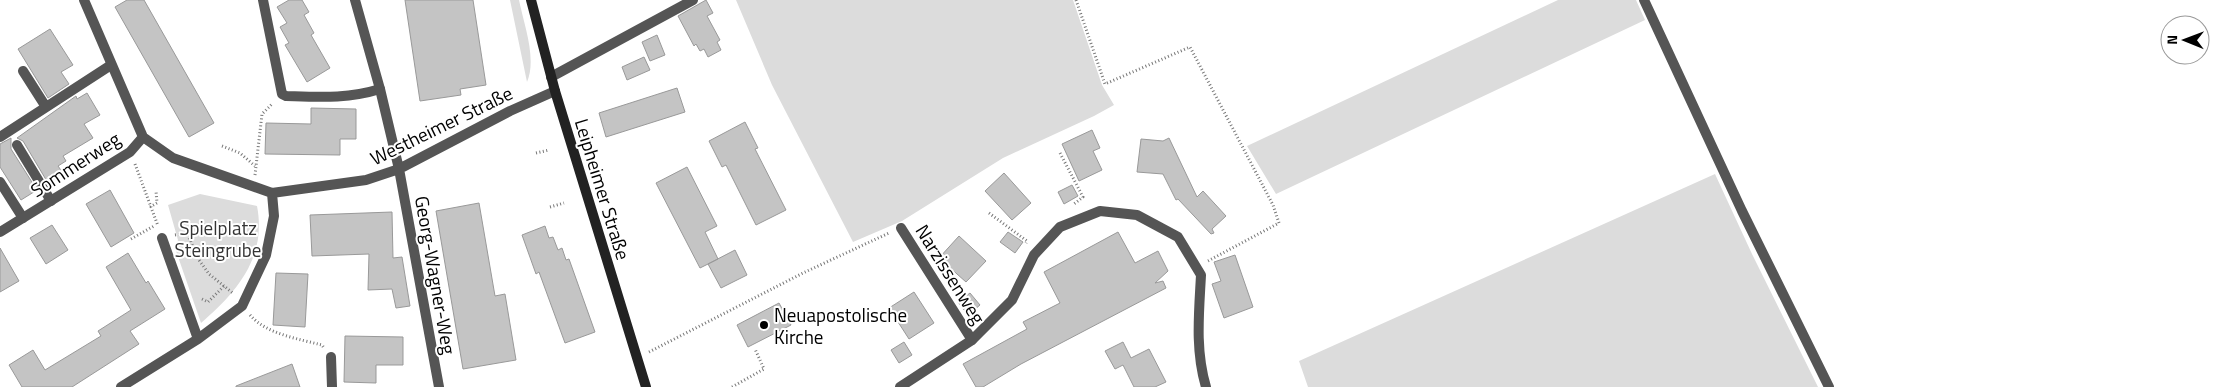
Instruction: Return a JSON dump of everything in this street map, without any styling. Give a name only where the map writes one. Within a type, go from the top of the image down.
[{"type":"main road","name":"Leipheimer Straße","points":[[531,0],[555,91],[646,387]]},
{"type":"street","points":[[84,0],[143,137]]},
{"type":"street","points":[[263,0],[282,94],[286,96],[358,96],[380,89]]},
{"type":"street","name":"Georg-Wagner-Weg","points":[[355,0],[380,89],[399,169],[437,386]]},
{"type":"street","points":[[551,77],[693,0]]},
{"type":"street","points":[[1644,0],[1742,212],[1829,387]]},
{"type":"street","points":[[0,136],[112,65]]},
{"type":"street","points":[[23,71],[46,108]]},
{"type":"street","name":"Westheimer Straße","points":[[143,137],[173,158],[253,188],[272,193],[357,182],[399,169],[510,111],[555,91]]},
{"type":"street","name":"Sommerweg","points":[[0,232],[130,152],[143,137]]},
{"type":"street","points":[[17,145],[50,201]]},
{"type":"street","name":"Sommerweg","points":[[0,182],[23,218]]},
{"type":"street","points":[[121,387],[198,339],[242,306],[266,255],[274,216],[272,193]]},
{"type":"street","name":"Narzissenweg","points":[[900,387],[972,340],[1012,300],[1034,255],[1060,227],[1100,211],[1137,215],[1178,237],[1197,266],[1201,275],[1199,352],[1206,387]]},
{"type":"street","name":"Narzissenweg","points":[[901,228],[972,340]]},
{"type":"street","points":[[162,238],[198,339]]},
{"type":"street","points":[[331,357],[332,387]]},
{"type":"path","points":[[1076,0],[1104,84],[1190,47],[1273,205],[1279,223],[1197,266]]},
{"type":"path","points":[[253,188],[262,114],[282,94]]},
{"type":"path","points":[[222,146],[240,153],[256,166]]},
{"type":"path","points":[[536,153],[549,150]]},
{"type":"path","points":[[130,152],[162,238]]},
{"type":"path","points":[[1060,153],[1083,197],[1074,204]]},
{"type":"path","points":[[150,206],[157,203],[156,191]]},
{"type":"path","points":[[550,207],[564,203]]},
{"type":"path","points":[[990,213],[1027,241],[1024,248]]},
{"type":"path","points":[[131,239],[157,224]]},
{"type":"path","points":[[637,358],[803,273],[901,228]]},
{"type":"path","points":[[187,233],[199,260],[209,274],[233,294],[257,323],[289,336],[322,345],[331,357]]},
{"type":"path","points":[[202,298],[208,302],[224,286]]},
{"type":"path","points":[[732,387],[764,370],[755,349]]},
{"type":"green space","points":[[510,0],[519,0],[529,41],[531,63],[527,82]]},
{"type":"green space","points":[[736,0],[1073,0],[1102,85],[1114,105],[1003,158],[902,221],[853,242],[772,85]]},
{"type":"green space","points":[[1558,0],[1636,0],[1645,20],[1276,194],[1247,146]]},
{"type":"green space","points":[[1715,174],[1752,254],[1818,387],[1308,387],[1299,361]]},
{"type":"green space","name":"Spielplatz Steingrube","points":[[200,194],[257,206],[259,224],[258,241],[246,272],[226,299],[201,323],[175,248],[178,240],[168,205]]},
{"type":"building","points":[[127,0],[144,0],[214,123],[189,137],[115,7]]},
{"type":"building","points":[[289,0],[302,0],[309,12],[304,15],[314,33],[311,35],[330,68],[307,82],[285,45],[289,43],[280,27],[287,23],[277,7]]},
{"type":"building","points":[[405,0],[473,0],[486,85],[460,89],[461,95],[420,101]]},
{"type":"building","points":[[706,0],[713,13],[707,16],[720,40],[717,42],[721,50],[708,57],[704,49],[700,51],[696,44],[694,46],[678,16]]},
{"type":"building","points":[[50,29],[73,65],[61,72],[69,84],[48,98],[18,49]]},
{"type":"building","points":[[657,35],[665,55],[650,61],[642,42]]},
{"type":"building","points":[[644,57],[650,70],[627,80],[622,67]]},
{"type":"building","points":[[677,88],[685,112],[606,137],[599,113]]},
{"type":"building","points":[[87,93],[100,115],[84,124],[93,138],[63,156],[66,161],[58,166],[63,173],[48,183],[23,141],[17,138],[76,96],[77,99]]},
{"type":"building","points":[[311,108],[356,109],[356,139],[340,139],[340,155],[265,154],[266,123],[311,124]]},
{"type":"building","points":[[745,122],[758,148],[755,149],[786,210],[756,225],[726,165],[722,167],[709,141]]},
{"type":"building","points":[[1092,130],[1100,148],[1093,151],[1102,170],[1079,181],[1062,144]]},
{"type":"building","points":[[11,138],[11,149],[37,190],[21,200],[0,167],[0,144]]},
{"type":"building","points":[[1169,138],[1197,197],[1203,191],[1226,216],[1212,229],[1214,233],[1211,234],[1178,199],[1176,200],[1163,174],[1137,172],[1141,139],[1163,141]]},
{"type":"building","points":[[687,167],[717,226],[705,232],[718,259],[700,268],[656,183]]},
{"type":"building","points":[[1004,173],[1031,203],[1012,220],[985,191]]},
{"type":"building","points":[[1072,185],[1078,196],[1064,204],[1058,192]]},
{"type":"building","points":[[110,190],[134,233],[111,247],[86,204]]},
{"type":"building","points":[[479,203],[495,296],[505,294],[516,360],[463,369],[436,211]]},
{"type":"building","points":[[392,212],[393,258],[402,257],[410,306],[396,308],[392,289],[368,290],[369,254],[312,256],[310,215]]},
{"type":"building","points":[[52,225],[68,250],[46,264],[30,238]]},
{"type":"building","points":[[545,226],[549,238],[553,237],[558,250],[562,248],[566,260],[569,259],[595,332],[565,343],[539,272],[536,274],[522,235]]},
{"type":"building","points":[[1008,232],[1023,242],[1015,253],[1000,242]]},
{"type":"building","points":[[1118,232],[1135,263],[1158,251],[1168,271],[1155,283],[1163,281],[1166,288],[1021,364],[983,387],[976,387],[963,364],[1027,329],[1023,322],[1060,303],[1044,272]]},
{"type":"building","points":[[959,236],[986,261],[966,282],[939,258]]},
{"type":"building","points":[[0,248],[19,281],[0,292]]},
{"type":"building","points":[[735,250],[747,275],[721,288],[708,264]]},
{"type":"building","points":[[128,253],[146,283],[148,281],[165,309],[130,331],[139,344],[72,387],[22,387],[9,365],[33,350],[45,370],[101,336],[98,331],[131,310],[106,267]]},
{"type":"building","points":[[1235,255],[1253,307],[1224,318],[1212,284],[1221,281],[1214,262]]},
{"type":"building","points":[[276,273],[308,274],[305,327],[273,325]]},
{"type":"building","points":[[914,292],[934,323],[909,339],[889,308]]},
{"type":"building","points":[[970,293],[980,305],[968,315],[958,302]]},
{"type":"building","name":"Neuapostolische Kirche","points":[[779,303],[791,325],[748,347],[737,325]]},
{"type":"building","points":[[345,336],[403,337],[403,365],[376,365],[376,383],[344,382]]},
{"type":"building","points":[[904,342],[912,355],[899,363],[891,350]]},
{"type":"building","points":[[1123,342],[1131,358],[1149,349],[1166,382],[1155,387],[1134,387],[1123,365],[1115,369],[1105,351]]},
{"type":"building","points":[[292,364],[300,387],[236,387],[236,386]]},
{"type":"place","name":"Neuapostolische Kirche","points":[[764,325]]}]
